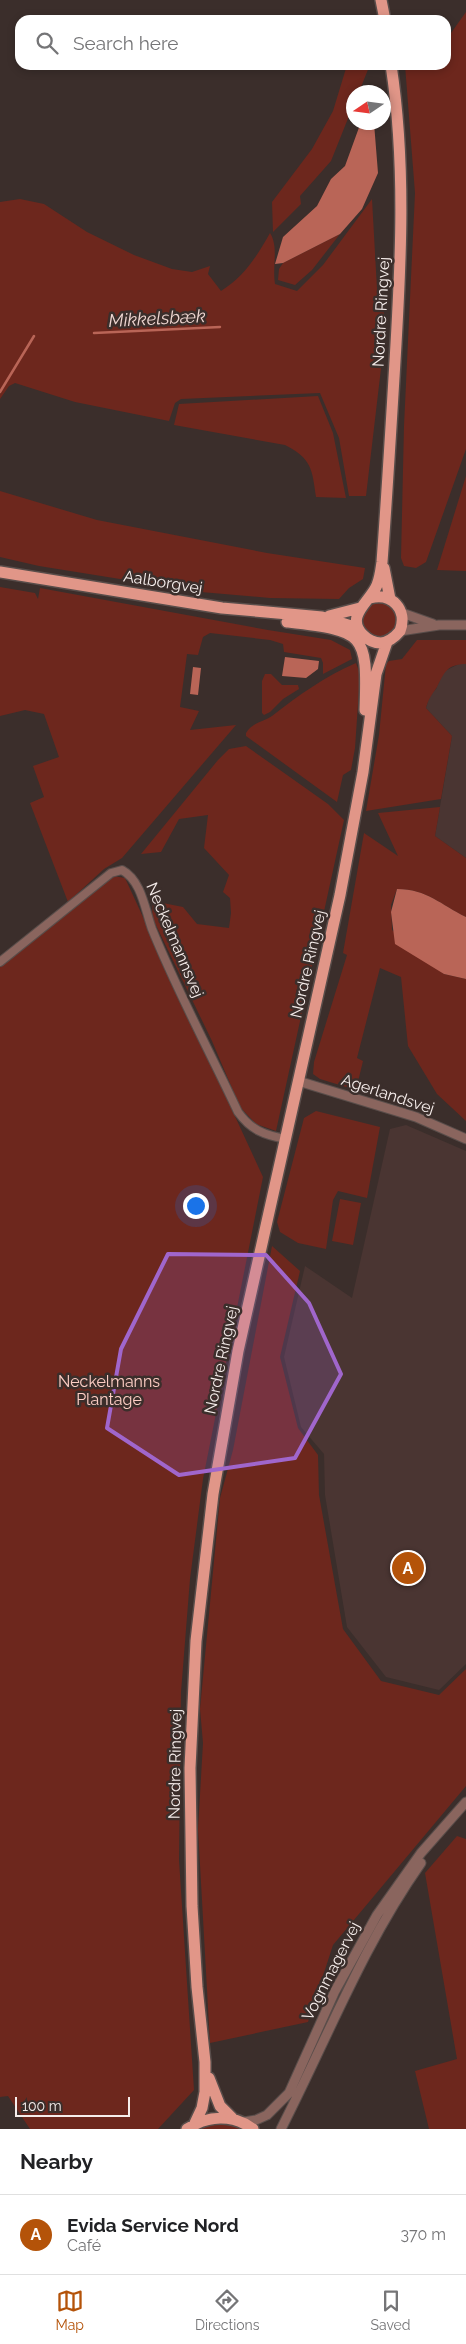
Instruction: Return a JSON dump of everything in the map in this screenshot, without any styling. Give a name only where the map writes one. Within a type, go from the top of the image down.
[{"type":"main road","points":[[381,0],[384,15]]},
{"type":"main road","name":"Nordre Ringvej","points":[[370,598],[378,583],[382,562],[401,266],[402,174],[393,70]]},
{"type":"main road","name":"Nordre Ringvej","points":[[382,562],[390,599]]},
{"type":"main road","name":"Aalborgvej","points":[[0,572],[222,608],[322,617],[358,628]]},
{"type":"main road","points":[[380,596],[390,599],[398,605],[402,613],[400,631],[387,642],[370,641],[358,628],[357,621],[360,608],[370,598],[380,596]]},
{"type":"main road","points":[[222,608],[282,621],[343,630],[354,637],[361,646],[367,665],[363,772]]},
{"type":"main road","name":"Aalborgvej","points":[[322,617],[344,614],[360,608]]},
{"type":"main road","name":"Nordre Ringvej","points":[[370,641],[376,674]]},
{"type":"main road","name":"Nordre Ringvej","points":[[191,2126],[202,2108],[205,2092],[205,2062],[196,1987],[190,1838],[190,1768],[196,1641],[212,1494],[226,1416],[340,895],[363,772],[376,674],[387,642]]},
{"type":"main road","name":"Nordre Ringvej","points":[[205,2062],[213,2091],[220,2106],[232,2118]]},
{"type":"main road","points":[[191,2126],[211,2118],[232,2118],[249,2126]]},
{"type":"street","points":[[402,613],[438,625]]},
{"type":"street","points":[[400,631],[438,625],[466,625]]},
{"type":"street","name":"Neckelmannsvej","points":[[0,962],[111,873],[122,870],[130,874],[136,881],[153,930],[238,1112],[245,1123],[254,1130],[266,1136],[286,1140]]},
{"type":"street","name":"Agerlandsvej","points":[[298,1082],[416,1116],[466,1139]]},
{"type":"street","name":"Vognmagervej","points":[[249,2126],[267,2115],[289,2093],[358,1947],[398,1883],[466,1802]]},
{"type":"street","name":"Vognmagervej","points":[[282,2129],[366,1952],[404,1887],[446,1825]]},
{"type":"highlighted area","points":[[168,1254],[266,1255],[309,1303],[341,1374],[295,1458],[179,1475],[107,1428],[121,1349]]},
{"type":"shaded area","points":[[358,130],[375,130],[378,173],[362,209],[340,234],[283,263],[275,264],[283,237],[317,206],[331,179],[345,166]]},
{"type":"shaded area","points":[[285,657],[319,661],[318,669],[306,678],[282,676]]},
{"type":"shaded area","points":[[459,664],[466,664],[466,858],[435,836],[452,736],[426,708],[430,695],[436,689],[443,672]]},
{"type":"shaded area","points":[[193,667],[201,668],[198,695],[190,694]]},
{"type":"shaded area","points":[[397,889],[425,895],[466,917],[466,979],[444,974],[395,944],[391,912]]},
{"type":"shaded area","points":[[406,1125],[466,1151],[466,1664],[439,1690],[386,1677],[347,1627],[325,1495],[324,1454],[301,1427],[284,1357],[305,1266],[352,1298],[390,1129]]},
{"type":"green space","points":[[466,12],[466,449],[426,562],[416,568],[404,566],[401,558],[404,426],[415,193],[405,70],[451,70],[451,33]]},
{"type":"green space","points":[[345,70],[368,70],[362,85],[346,85],[346,124],[331,161],[300,196],[301,204],[273,232],[272,202],[312,149],[333,111]]},
{"type":"green space","points":[[20,199],[44,204],[87,232],[134,255],[172,269],[192,272],[210,266],[208,274],[221,291],[243,273],[255,258],[270,233],[275,251],[275,284],[297,291],[323,265],[372,199],[377,289],[384,313],[382,360],[366,496],[349,496],[339,438],[320,393],[181,399],[175,403],[169,421],[75,402],[15,383],[9,386],[0,399],[0,202]]},
{"type":"green space","points":[[340,234],[312,270],[295,285],[278,280],[279,269],[283,263]]},
{"type":"green space","points":[[318,396],[333,433],[346,498],[316,497],[312,472],[306,460],[285,445],[174,425],[179,404]]},
{"type":"green space","points":[[466,476],[466,571],[437,570]]},
{"type":"green space","points":[[0,491],[97,520],[267,553],[365,568],[363,579],[349,588],[339,599],[270,598],[201,592],[39,566],[0,557]]},
{"type":"green space","points":[[0,587],[35,593],[38,599],[40,588],[331,640],[350,650],[352,659],[323,674],[321,658],[284,652],[283,644],[270,640],[210,633],[203,637],[198,655],[187,654],[180,707],[199,711],[190,730],[236,725],[122,858],[104,869],[68,902],[30,803],[44,797],[33,766],[59,757],[44,714],[25,710],[0,716]]},
{"type":"green space","points":[[380,603],[392,608],[397,620],[392,632],[380,637],[368,632],[363,620],[368,608]]},
{"type":"green space","points":[[417,640],[466,640],[466,664],[460,664],[447,670],[429,699],[426,708],[452,736],[441,799],[366,811],[379,735],[386,664],[389,661],[402,659]]},
{"type":"green space","points":[[356,663],[360,674],[355,748],[351,770],[343,775],[337,802],[246,736],[246,733],[255,724],[269,718],[312,687]]},
{"type":"green space","points":[[265,674],[271,674],[282,685],[298,685],[299,689],[283,699],[270,712],[264,715],[262,713],[262,681]]},
{"type":"green space","points":[[246,746],[328,804],[344,820],[276,1131],[256,1124],[240,1107],[212,1041],[152,917],[153,901],[183,907],[197,924],[229,928],[230,898],[223,892],[229,875],[204,848],[208,815],[179,819],[161,852],[141,854],[218,760],[229,749]]},
{"type":"green space","points":[[440,807],[435,836],[466,858],[466,917],[425,895],[397,889],[391,905],[392,930],[444,974],[466,979],[466,1121],[437,1094],[408,1046],[401,977],[380,968],[357,1058],[363,1061],[356,1090],[320,1079],[313,1074],[314,1062],[347,955],[343,953],[364,833],[398,856],[378,813]]},
{"type":"green space","name":"Neckelmanns Plantage","points":[[113,876],[125,878],[263,1177],[203,1479],[190,1579],[181,1692],[179,1860],[194,2090],[158,2129],[30,2129],[8,2096],[0,2097],[0,966]]},
{"type":"green space","points":[[316,1111],[380,1127],[367,1198],[338,1191],[333,1200],[326,1249],[298,1243],[280,1232],[277,1222],[304,1118]]},
{"type":"green space","points":[[340,1199],[361,1203],[353,1245],[332,1241]]},
{"type":"green space","points":[[272,1246],[300,1271],[280,1357],[298,1428],[318,1455],[319,1495],[343,1629],[381,1681],[439,1695],[466,1669],[466,1786],[333,1945],[308,2022],[210,2043],[198,1829],[203,1743],[200,1709],[220,1498],[233,1450]]},
{"type":"green space","points":[[457,1836],[466,1839],[466,2129],[429,2129],[415,2071],[457,2059],[425,1873]]},
{"type":"green space","points":[[231,2121],[248,2129],[192,2129],[197,2126]]},
{"type":"waterway","name":"Mikkelsbæk","points":[[94,333],[220,327]]},
{"type":"waterway","name":"Mikkelsbæk","points":[[0,392],[34,336]]},
{"type":"place","name":"Evida Service Nord","points":[[408,1568]]}]
